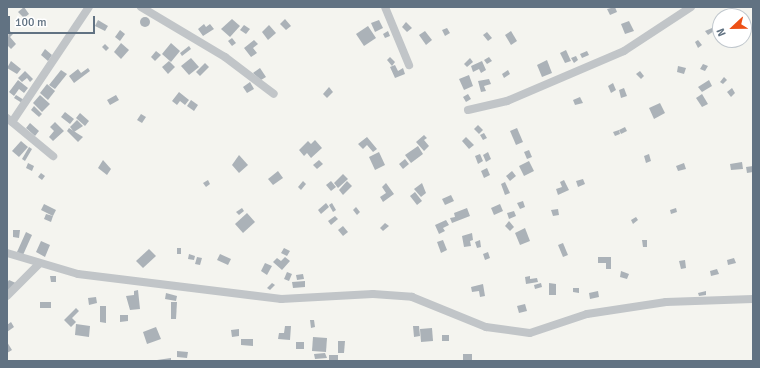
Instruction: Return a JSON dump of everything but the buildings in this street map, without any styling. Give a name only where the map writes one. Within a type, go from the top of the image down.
[{"type":"street","points":[[53,156],[10,120],[89,7]]},
{"type":"street","points":[[142,7],[225,57],[274,94]]},
{"type":"street","points":[[385,7],[409,65]]},
{"type":"street","points":[[468,110],[506,101],[624,51],[692,7]]},
{"type":"street","points":[[7,253],[39,264],[78,274],[280,299],[373,294],[412,296],[486,327],[530,333],[602,312],[666,302],[753,299]]},
{"type":"street","points":[[7,296],[39,264]]}]
